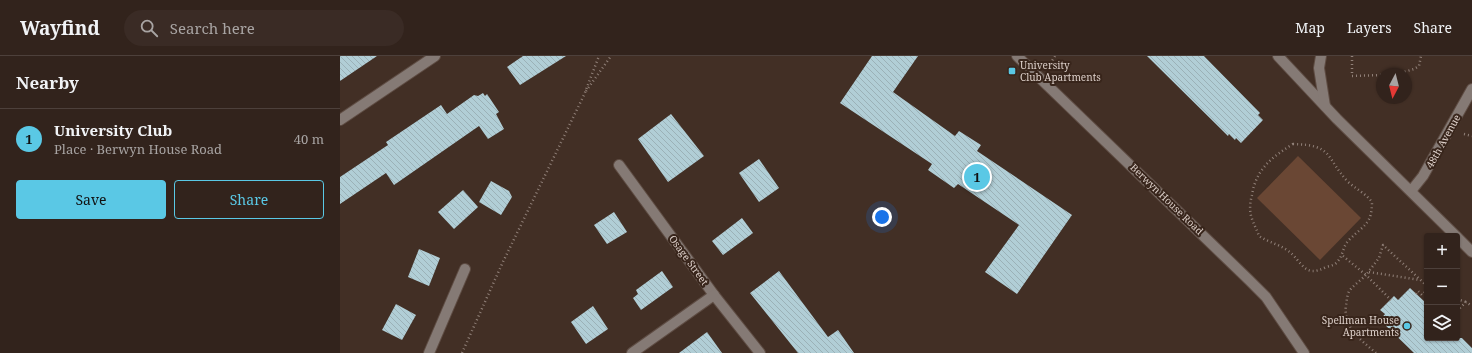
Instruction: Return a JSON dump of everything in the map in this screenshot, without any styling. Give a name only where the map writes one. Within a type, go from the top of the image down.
[{"type":"street","points":[[340,120],[436,56]]},
{"type":"street","name":"Berwyn House Road","points":[[1017,56],[1266,297],[1304,353]]},
{"type":"street","points":[[1278,56],[1325,106],[1452,233]]},
{"type":"street","points":[[1321,56],[1319,68],[1325,106]]},
{"type":"street","name":"48th Avenue","points":[[1410,191],[1423,176],[1472,89]]},
{"type":"street","name":"Osage Street","points":[[620,165],[714,295],[760,353]]},
{"type":"street","points":[[1460,241],[1472,252]]},
{"type":"street","points":[[429,353],[465,269]]},
{"type":"street","points":[[632,353],[714,295]]},
{"type":"path","points":[[462,353],[502,264],[584,95],[600,56]]},
{"type":"path","points":[[584,95],[611,56]]},
{"type":"path","points":[[1051,64],[1055,56]]},
{"type":"path","points":[[1352,56],[1352,76],[1376,75]]},
{"type":"path","points":[[1412,70],[1419,66],[1421,56]]},
{"type":"path","points":[[1464,134],[1472,136]]},
{"type":"path","points":[[1293,144],[1313,145],[1321,148],[1334,160],[1348,182],[1363,192],[1372,202],[1371,218],[1346,244],[1343,256],[1336,264],[1313,272],[1306,269],[1288,251],[1259,236],[1250,212],[1255,180],[1268,162],[1293,144]]},
{"type":"path","points":[[1376,353],[1348,326],[1345,317],[1349,291],[1369,272],[1379,258],[1384,245],[1424,283]]},
{"type":"path","points":[[1343,256],[1366,275],[1391,300]]},
{"type":"path","points":[[1369,272],[1421,280]]},
{"type":"path","points":[[1416,294],[1418,291],[1422,295],[1424,293]]},
{"type":"path","points":[[1460,300],[1472,306]]},
{"type":"path","points":[[1460,308],[1466,302]]},
{"type":"shaded area","points":[[1298,156],[1361,218],[1320,260],[1257,198]]},
{"type":"building","points":[[340,56],[377,56],[340,81]]},
{"type":"building","points":[[523,56],[566,56],[520,85],[507,67]]},
{"type":"building","points":[[872,56],[918,56],[893,92],[955,136],[959,131],[981,145],[977,151],[1072,215],[1017,294],[985,272],[1019,225],[958,184],[954,188],[928,170],[932,164],[840,103]]},
{"type":"building","points":[[1147,56],[1204,56],[1260,113],[1258,115],[1263,120],[1241,143],[1236,138],[1235,140],[1229,134],[1228,136]]},
{"type":"building","points":[[483,93],[485,96],[487,94],[499,112],[496,114],[504,129],[488,139],[479,126],[394,185],[386,173],[340,204],[340,177],[388,145],[386,142],[441,105],[447,114],[474,95],[478,96]]},
{"type":"building","points":[[671,114],[704,156],[668,182],[638,139]]},
{"type":"building","points":[[759,159],[779,188],[759,202],[739,173]]},
{"type":"building","points":[[491,181],[509,191],[512,197],[501,215],[479,202]]},
{"type":"building","points":[[463,190],[478,207],[454,229],[438,212]]},
{"type":"building","points":[[614,212],[627,232],[607,244],[594,225]]},
{"type":"building","points":[[742,218],[753,233],[723,255],[712,241]]},
{"type":"building","points":[[419,249],[440,258],[429,286],[408,277]]},
{"type":"building","points":[[662,271],[673,287],[641,310],[633,298],[638,294],[636,290]]},
{"type":"building","points":[[779,271],[828,337],[838,330],[854,353],[798,353],[750,293]]},
{"type":"building","name":"Spellman House Apartments","points":[[1410,288],[1424,301],[1424,341],[1460,341],[1460,338],[1462,338],[1472,348],[1472,353],[1414,353],[1380,320],[1385,314],[1380,310],[1394,296],[1398,300]]},
{"type":"building","points":[[396,304],[416,315],[402,340],[382,330]]},
{"type":"building","points":[[593,306],[608,329],[586,344],[571,322]]},
{"type":"building","points":[[707,332],[722,353],[679,353]]},
{"type":"place","name":"University Club Apartments","points":[[1012,71]]},
{"type":"place","name":"University Club","points":[[977,177]]},
{"type":"place","name":"Spellman House Apartments","points":[[1407,326]]}]
